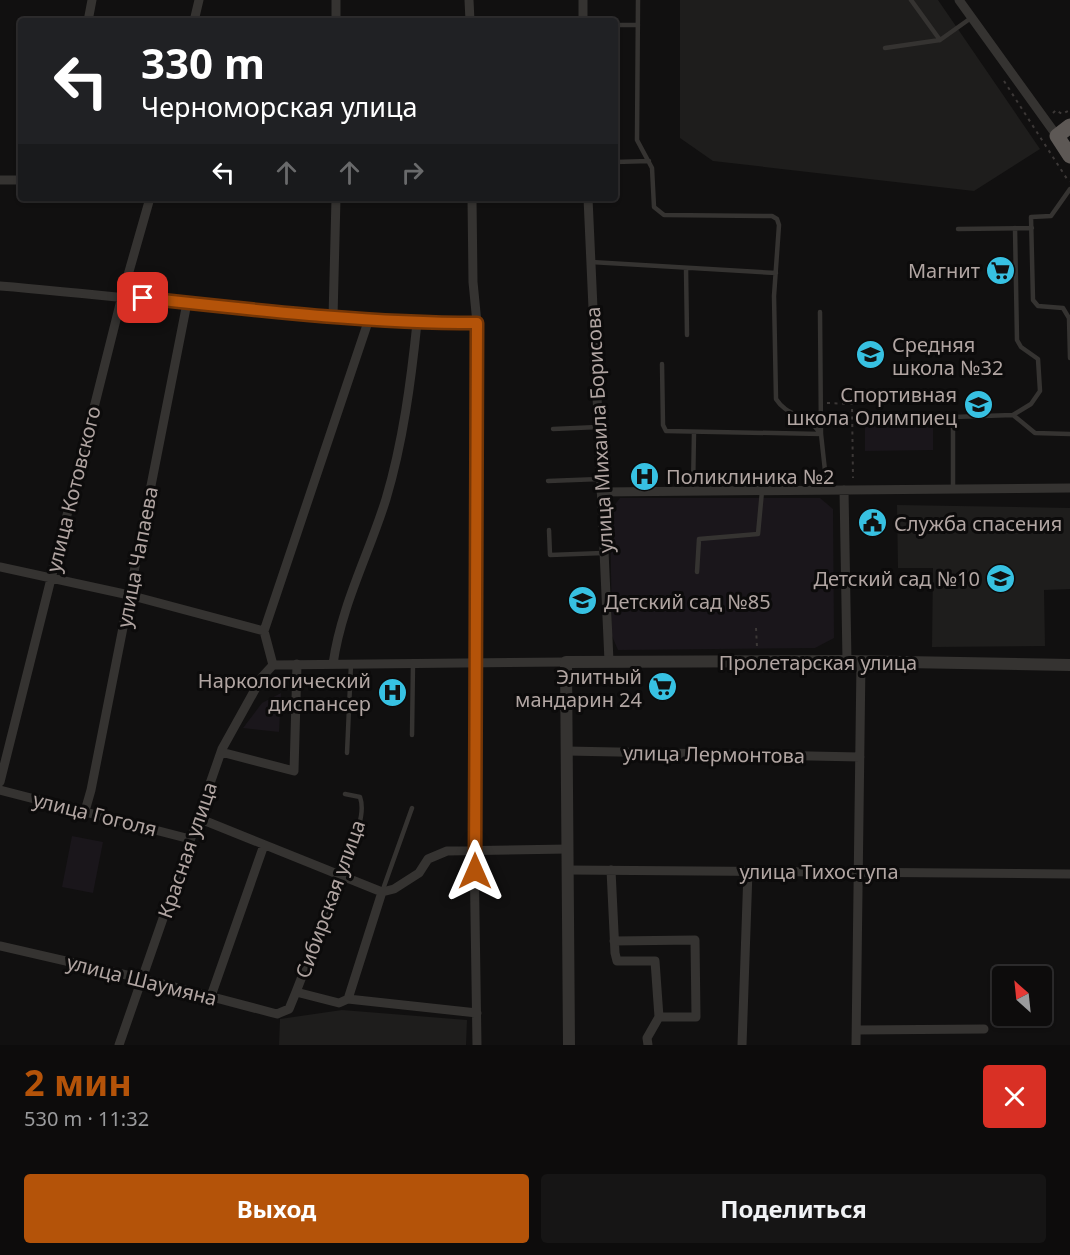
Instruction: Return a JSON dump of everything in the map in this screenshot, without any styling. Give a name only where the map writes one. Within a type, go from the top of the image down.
[{"type":"highway","points":[[1070,126],[1057,136],[1070,156]]},
{"type":"street","points":[[89,18],[92,0]]},
{"type":"street","points":[[195,18],[199,0]]},
{"type":"street","points":[[336,0],[336,18]]},
{"type":"street","points":[[469,0],[470,18]]},
{"type":"street","points":[[583,0],[583,18]]},
{"type":"street","points":[[959,0],[1057,136]]},
{"type":"street","points":[[0,180],[18,180]]},
{"type":"street","name":"улица Котовского","points":[[0,782],[122,296],[149,201]]},
{"type":"street","points":[[333,318],[336,201]]},
{"type":"street","points":[[472,201],[473,282],[477,323],[474,850],[477,1045]]},
{"type":"street","name":"улица Михаила Борисова","points":[[588,201],[609,661]]},
{"type":"street","points":[[0,286],[333,318],[417,323],[477,323]]},
{"type":"street","name":"улица Чапаева","points":[[85,811],[187,303]]},
{"type":"street","points":[[369,319],[264,631],[273,665],[566,662],[569,1045]]},
{"type":"street","points":[[333,664],[338,630],[387,498],[410,390],[417,323]]},
{"type":"street","points":[[601,492],[1070,488]]},
{"type":"street","points":[[844,490],[847,661]]},
{"type":"street","points":[[0,567],[51,580],[129,595],[264,631]]},
{"type":"street","points":[[856,1045],[861,661]]},
{"type":"street","name":"Пролетарская улица","points":[[566,662],[861,661],[1070,665]]},
{"type":"street","points":[[221,752],[294,771],[297,664]]},
{"type":"street","name":"Красная улица","points":[[119,1045],[144,979],[221,752],[262,677],[273,665]]},
{"type":"street","name":"улица Лермонтова","points":[[567,752],[860,757]]},
{"type":"street","name":"улица Гоголя","points":[[0,790],[190,839]]},
{"type":"street","points":[[198,818],[382,892],[394,889],[419,873],[428,859],[447,851],[568,849]]},
{"type":"street","points":[[211,996],[264,845]]},
{"type":"street","name":"улица Тихоступа","points":[[568,870],[1070,874]]},
{"type":"street","points":[[611,870],[614,941],[618,961],[655,961],[659,1017],[647,1038],[648,1045]]},
{"type":"street","points":[[742,1045],[748,871]]},
{"type":"street","name":"Сибирская улица","points":[[284,1013],[289,1009],[297,992],[327,912],[338,875]]},
{"type":"street","points":[[348,999],[382,892]]},
{"type":"street","points":[[614,941],[695,940],[696,1017],[659,1017]]},
{"type":"street","name":"улица Шаумяна","points":[[0,946],[144,979],[277,1014],[284,1013]]},
{"type":"street","points":[[297,992],[339,1003],[348,999],[477,1012]]},
{"type":"street","points":[[856,1030],[984,1029]]},
{"type":"lane","points":[[638,0],[637,140],[652,168],[654,207],[664,215],[772,216],[777,219],[776,399],[786,410],[807,418],[821,434]]},
{"type":"lane","points":[[911,0],[939,40]]},
{"type":"lane","points":[[885,48],[939,40],[971,18]]},
{"type":"lane","points":[[618,25],[638,25]]},
{"type":"lane","points":[[618,162],[649,161]]},
{"type":"lane","points":[[1070,189],[1051,216],[1031,217],[1033,300],[1038,306],[1063,308],[1069,318],[1070,358]]},
{"type":"lane","points":[[953,489],[953,417],[1013,416],[1030,404],[1040,391],[1038,359],[1021,347],[1017,340],[1015,228]]},
{"type":"lane","points":[[958,229],[1032,228]]},
{"type":"lane","points":[[591,262],[776,273]]},
{"type":"lane","points":[[686,268],[687,335]]},
{"type":"lane","points":[[820,312],[821,434],[827,490]]},
{"type":"lane","points":[[662,364],[663,425],[666,430],[821,434]]},
{"type":"lane","points":[[1013,416],[1035,433],[1070,434]]},
{"type":"lane","points":[[554,429],[598,427]]},
{"type":"lane","points":[[693,491],[694,432]]},
{"type":"lane","points":[[548,481],[600,479]]},
{"type":"lane","points":[[697,572],[699,539],[758,534],[762,491]]},
{"type":"lane","points":[[549,530],[550,555],[604,553]]},
{"type":"lane","points":[[412,735],[413,663]]},
{"type":"lane","points":[[347,753],[351,664]]},
{"type":"lane","name":"Сибирская улица","points":[[338,875],[360,818],[362,803],[360,796],[345,794]]},
{"type":"lane","points":[[382,892],[412,808]]},
{"type":"path","points":[[1002,79],[1070,184]]},
{"type":"path","points":[[1056,110],[1062,114],[1070,110]]},
{"type":"path","points":[[821,403],[852,404],[853,478]]},
{"type":"path","points":[[756,628],[757,647]]},
{"type":"shaded area","points":[[680,0],[938,0],[1040,149],[974,191],[713,161],[680,138]]},
{"type":"shaded area","points":[[933,412],[933,450],[865,451],[865,413]]},
{"type":"shaded area","points":[[620,498],[820,498],[833,509],[834,638],[815,648],[618,650],[612,636],[610,511]]},
{"type":"shaded area","name":"Детский сад №10","points":[[897,505],[1070,508],[1070,589],[1044,590],[1045,646],[932,647],[933,568],[898,568]]},
{"type":"shaded area","points":[[281,693],[279,732],[243,728],[262,703]]},
{"type":"shaded area","points":[[72,836],[103,842],[93,893],[62,887]]},
{"type":"shaded area","points":[[342,1010],[467,1020],[466,1045],[279,1045],[280,1019]]},
{"type":"place","name":"Магнит","points":[[1001,270]]},
{"type":"place","name":"Средняя школа №32","points":[[871,355]]},
{"type":"place","name":"Спортивная школа Олимпиец","points":[[978,405]]},
{"type":"place","name":"Поликлиника №2","points":[[645,476]]},
{"type":"place","name":"Служба спасения","points":[[873,523]]},
{"type":"place","name":"Детский сад №10","points":[[1001,578]]},
{"type":"place","name":"Детский сад №85","points":[[583,601]]},
{"type":"place","name":"Элитный мандарин 24","points":[[663,687]]},
{"type":"place","name":"Наркологический диспансер","points":[[392,692]]},
{"type":"route","points":[[143,298],[333,318],[417,323],[477,323],[475,871]]}]
